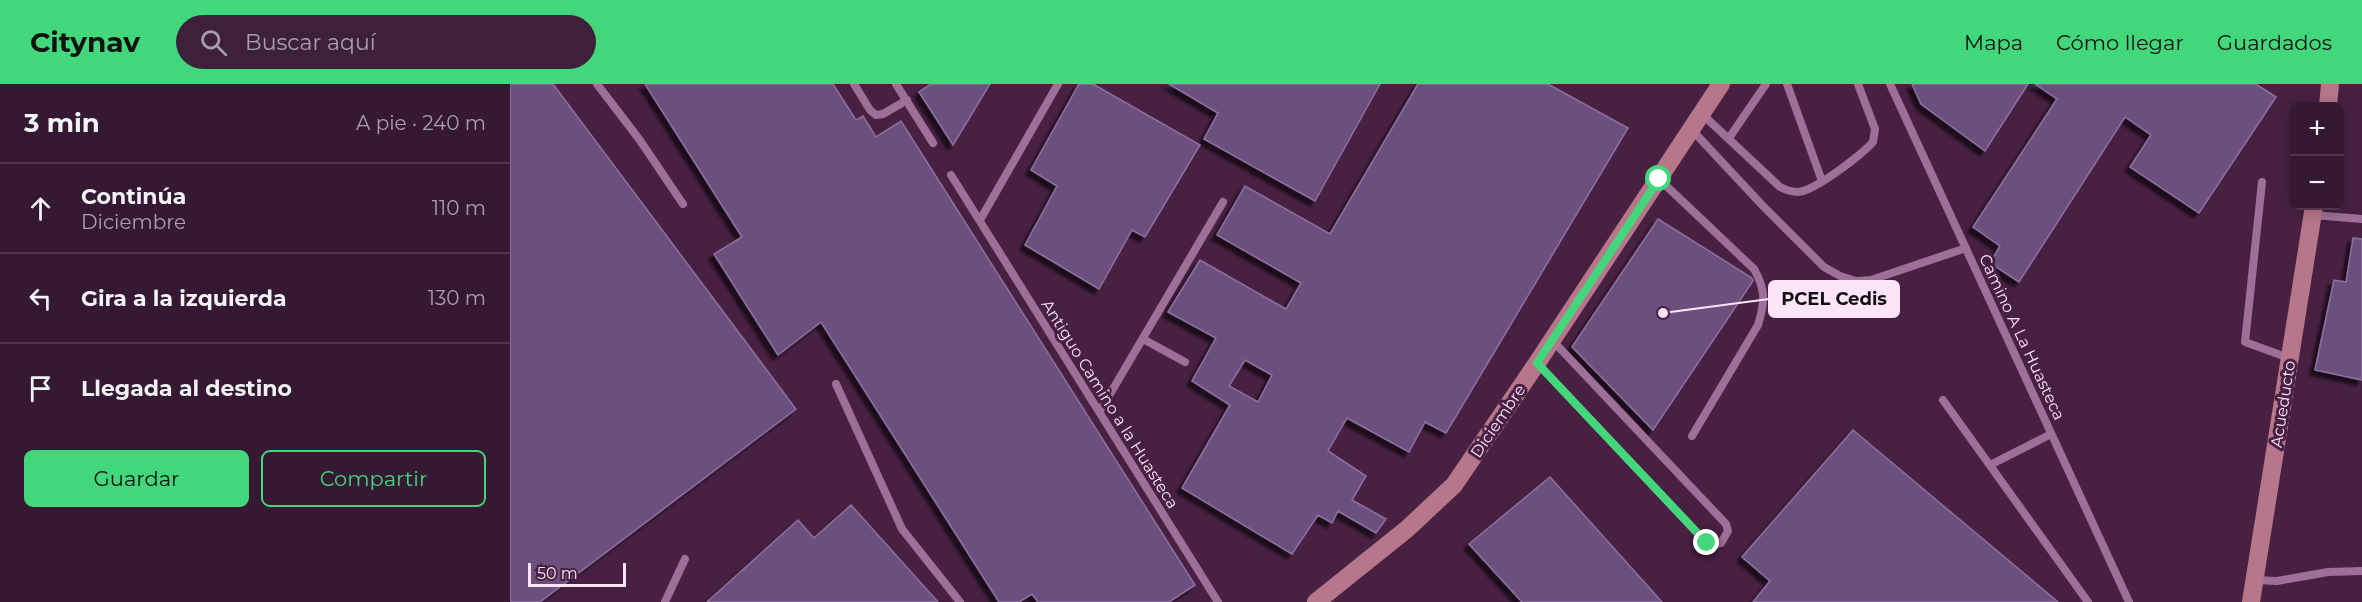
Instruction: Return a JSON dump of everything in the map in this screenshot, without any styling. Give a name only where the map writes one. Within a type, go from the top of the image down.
[{"type":"street","name":"Diciembre","points":[[1316,602],[1407,529],[1454,484],[1537,363],[1721,84]]},
{"type":"street","name":"Acueducto","points":[[2251,602],[2314,210]]},
{"type":"lane","points":[[597,84],[639,139],[683,204]]},
{"type":"lane","points":[[854,84],[870,110],[876,115],[883,114],[907,100]]},
{"type":"lane","points":[[897,84],[933,143]]},
{"type":"lane","points":[[980,220],[1058,84]]},
{"type":"lane","points":[[1730,138],[1766,84]]},
{"type":"lane","points":[[1787,84],[1822,181]]},
{"type":"lane","points":[[1702,114],[1780,187],[1788,191],[1799,192],[1822,181],[1873,142],[1875,129],[1858,84]]},
{"type":"lane","name":"Camino A La Huasteca","points":[[1890,84],[2129,602]]},
{"type":"lane","points":[[1691,129],[1816,260],[1840,276],[1856,280],[1871,280],[1965,248]]},
{"type":"lane","name":"Antiguo Camino a la Huasteca","points":[[951,175],[1218,602]]},
{"type":"lane","points":[[1659,179],[1754,269],[1762,284],[1764,306],[1758,325],[1692,436]]},
{"type":"lane","points":[[2262,182],[2245,342],[2290,358]]},
{"type":"lane","points":[[1100,411],[1223,202]]},
{"type":"lane","points":[[2314,210],[2362,219]]},
{"type":"lane","points":[[1143,339],[1185,362]]},
{"type":"lane","points":[[1537,363],[1702,538],[1712,545],[1721,543],[1728,531],[1726,524],[1552,340]]},
{"type":"lane","points":[[836,384],[902,529],[960,602]]},
{"type":"lane","points":[[1943,400],[2088,602]]},
{"type":"lane","points":[[1990,465],[2051,434]]},
{"type":"lane","points":[[665,602],[686,560]]},
{"type":"lane","points":[[2255,580],[2277,581],[2328,572],[2362,571]]},
{"type":"building","points":[[510,84],[553,84],[796,409],[540,602],[510,602]]},
{"type":"building","points":[[645,84],[833,84],[856,120],[863,116],[876,137],[901,121],[1195,585],[1169,602],[1038,602],[1032,594],[1019,602],[999,602],[821,322],[778,355],[714,254],[742,237]]},
{"type":"building","points":[[931,84],[990,84],[953,145],[919,92]]},
{"type":"building","points":[[1079,84],[1093,84],[1200,145],[1145,237],[1132,230],[1099,289],[1025,245],[1057,186],[1031,170]]},
{"type":"building","points":[[1169,84],[1380,84],[1315,201],[1204,139],[1218,113]]},
{"type":"building","points":[[1418,84],[1548,84],[1628,128],[1446,433],[1425,422],[1409,452],[1347,418],[1328,451],[1366,476],[1352,500],[1386,519],[1376,533],[1338,511],[1332,523],[1318,515],[1292,554],[1182,488],[1230,405],[1192,381],[1216,338],[1168,312],[1200,260],[1286,309],[1301,283],[1217,235],[1245,186],[1330,234]],"holes":[[[1245,360],[1272,375],[1258,402],[1229,386]]]},
{"type":"building","points":[[1912,84],[2028,84],[1985,151],[1921,104]]},
{"type":"building","points":[[2035,84],[2256,84],[2276,97],[2199,213],[2130,167],[2151,135],[2125,117],[2019,282],[1990,263],[2000,246],[1973,227],[2057,99]]},
{"type":"building","points":[[1658,219],[1752,278],[1753,281],[1653,430],[1572,347]]},
{"type":"building","points":[[2353,238],[2362,239],[2362,380],[2315,370],[2334,280],[2346,282]]},
{"type":"building","points":[[1853,430],[2058,602],[1753,602],[1770,581],[1742,557]]},
{"type":"building","points":[[1550,477],[1662,602],[1522,602],[1469,544]]},
{"type":"building","points":[[851,505],[938,602],[707,602],[798,520],[814,538]]},
{"type":"place","name":"PCEL Cedis","points":[[1663,313]]},
{"type":"route","points":[[1659,179],[1537,363],[1707,543]]}]
